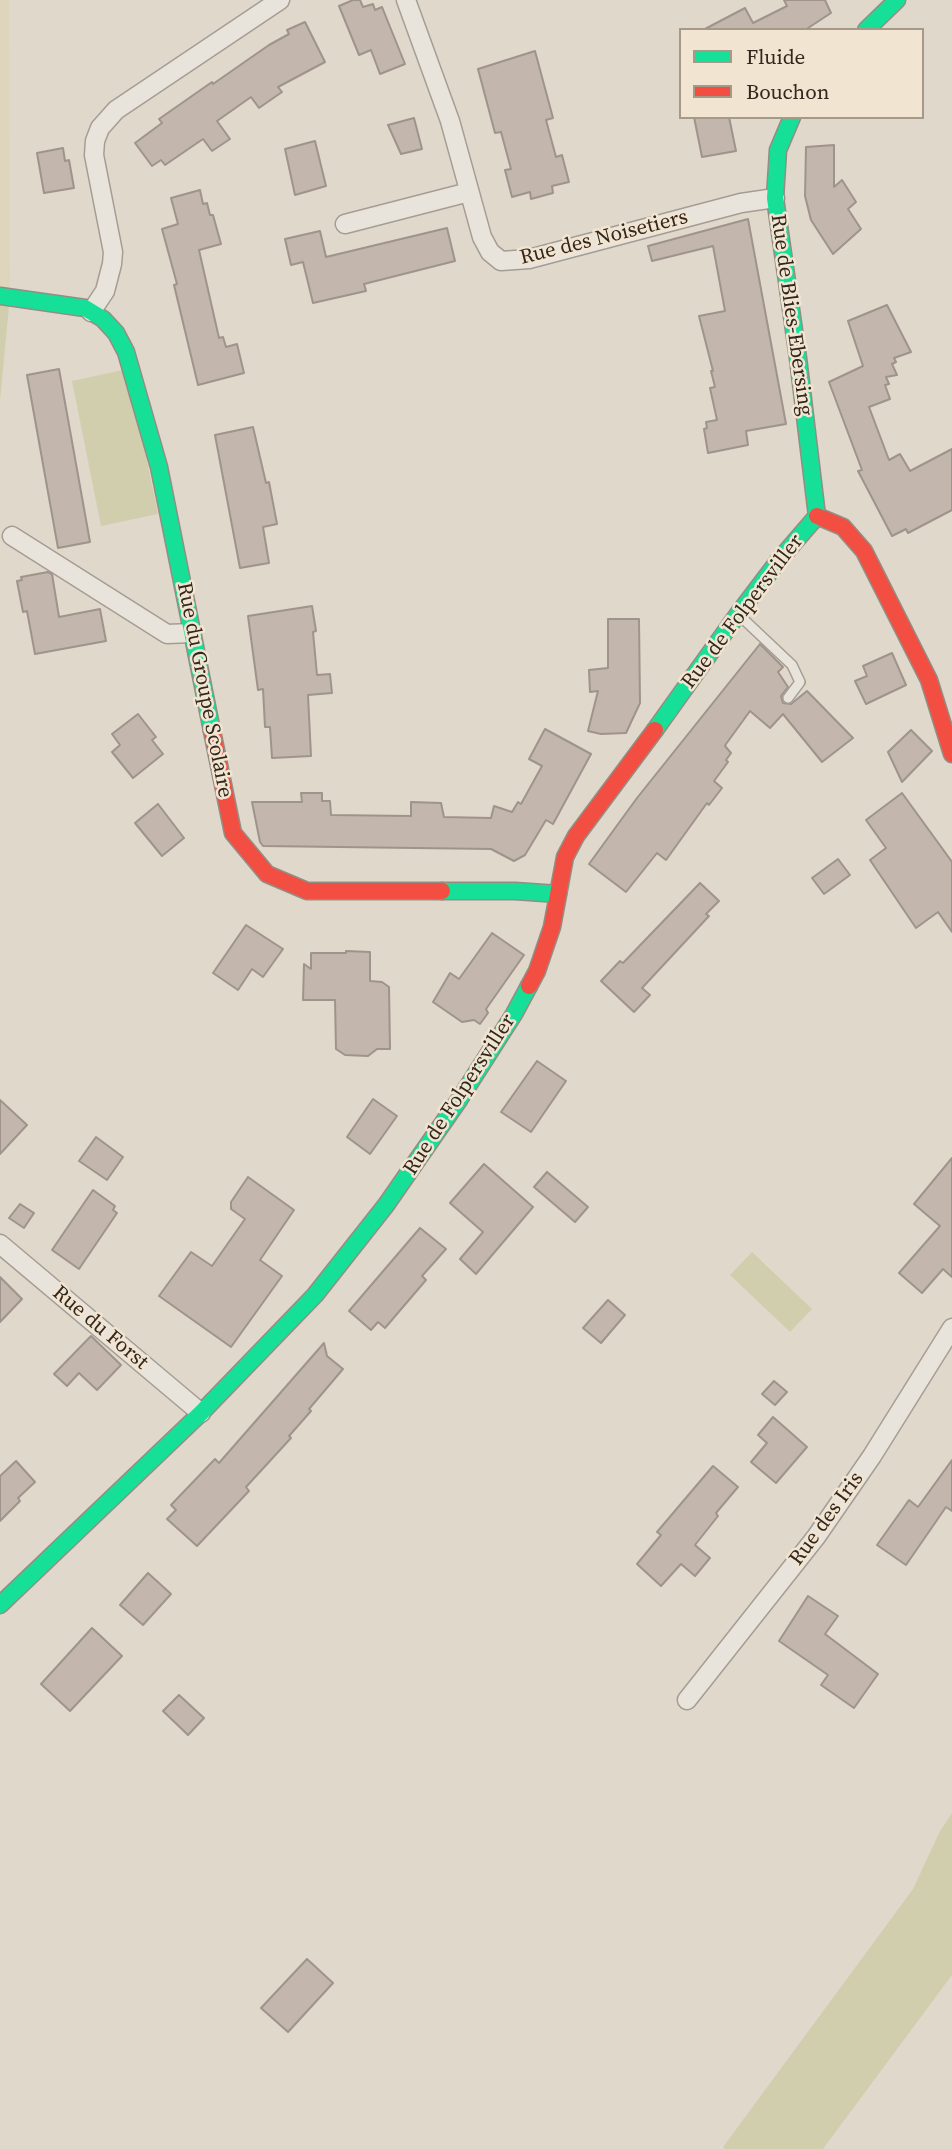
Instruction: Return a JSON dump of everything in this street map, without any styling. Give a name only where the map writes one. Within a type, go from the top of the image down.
[{"type":"street","points":[[91,312],[105,290],[113,252],[94,155],[100,128],[116,110],[280,0]]},
{"type":"street","name":"Rue des Noisetiers","points":[[406,0],[444,102],[482,237],[490,252],[501,261],[518,261],[741,203],[775,198]]},
{"type":"street","points":[[868,28],[897,0]]},
{"type":"street","name":"Rue de Blies-Ebersing","points":[[791,119],[778,150],[775,198],[800,371],[817,516]]},
{"type":"street","points":[[345,224],[469,192]]},
{"type":"street","name":"Rue du Groupe Scolaire","points":[[0,296],[85,308],[103,320],[116,334],[126,352],[159,467],[233,833],[267,874],[307,891],[515,891],[558,894]]},
{"type":"street","points":[[817,516],[843,527],[864,551],[945,704],[952,754]]},
{"type":"street","name":"Rue de Folpersviller","points":[[0,1605],[201,1413],[316,1295],[386,1205],[459,1100],[514,1014],[537,971],[547,947],[565,857],[576,836],[691,682],[738,614],[817,516]]},
{"type":"street","points":[[12,536],[167,634],[192,633]]},
{"type":"street","name":"Rue du Forst","points":[[0,1244],[201,1413]]},
{"type":"street","name":"Rue des Iris","points":[[687,1700],[816,1537],[879,1445],[952,1328]]},
{"type":"lane","points":[[738,614],[792,664],[800,682],[788,698]]},
{"type":"shaded area","points":[[0,0],[9,0],[10,296],[0,295]]},
{"type":"shaded area","points":[[0,295],[10,296],[0,401]]},
{"type":"shaded area","points":[[128,369],[158,514],[101,526],[72,381]]},
{"type":"shaded area","points":[[752,1252],[812,1309],[790,1332],[730,1275]]},
{"type":"shaded area","points":[[952,1813],[952,1975],[823,2149],[725,2149],[723,2147],[913,1889],[939,1833]]},
{"type":"building","points":[[360,0],[363,7],[373,4],[375,10],[382,7],[405,64],[380,74],[371,50],[359,55],[339,6]]},
{"type":"building","points":[[784,0],[825,0],[831,13],[808,28],[707,28],[745,8],[753,23],[787,6]]},
{"type":"building","points":[[305,22],[325,62],[278,87],[282,92],[259,108],[251,97],[217,121],[230,139],[212,151],[203,139],[165,165],[161,160],[152,166],[135,143],[162,123],[159,119],[289,34],[287,30]]},
{"type":"building","points":[[535,51],[553,118],[546,120],[556,157],[562,155],[569,182],[552,186],[553,193],[531,199],[530,192],[512,197],[505,170],[511,169],[501,132],[495,133],[478,69]]},
{"type":"building","points":[[414,118],[422,149],[401,154],[388,125]]},
{"type":"building","points":[[694,119],[729,119],[736,151],[702,157]]},
{"type":"building","points":[[315,141],[326,186],[295,195],[285,149]]},
{"type":"building","points":[[834,145],[834,187],[842,180],[856,202],[848,209],[861,229],[833,254],[811,220],[805,196],[806,147]]},
{"type":"building","points":[[63,148],[65,161],[69,160],[74,188],[44,193],[37,153]]},
{"type":"building","points":[[200,190],[203,204],[207,203],[210,215],[213,215],[221,244],[199,250],[219,338],[223,337],[226,347],[237,344],[244,373],[198,385],[174,285],[177,284],[162,229],[178,224],[171,198]]},
{"type":"building","points":[[748,219],[786,424],[746,431],[748,445],[708,453],[704,429],[707,428],[706,422],[717,420],[710,388],[715,387],[699,316],[725,311],[713,246],[652,261],[648,246]]},
{"type":"building","points":[[447,228],[455,261],[364,284],[366,291],[313,303],[303,262],[291,265],[285,239],[320,231],[326,257]]},
{"type":"building","points":[[887,305],[911,352],[894,358],[896,362],[892,364],[897,375],[886,377],[889,384],[885,385],[890,399],[869,407],[889,460],[900,454],[910,471],[952,449],[952,510],[908,533],[906,529],[892,536],[858,471],[862,470],[829,382],[863,366],[848,321]]},
{"type":"building","points":[[59,369],[90,542],[58,548],[27,375]]},
{"type":"building","points":[[253,427],[266,483],[269,482],[277,524],[263,527],[269,563],[240,568],[215,435]]},
{"type":"building","points":[[48,572],[52,574],[59,617],[100,609],[106,641],[35,654],[27,611],[23,612],[17,581],[22,580],[21,577]]},
{"type":"building","points":[[312,606],[316,631],[313,632],[317,675],[330,674],[332,693],[308,695],[311,756],[272,758],[270,727],[265,727],[263,689],[258,690],[248,616]]},
{"type":"building","points":[[608,619],[639,619],[640,703],[626,733],[601,734],[588,731],[598,691],[590,692],[589,670],[608,668]]},
{"type":"building","points":[[760,644],[783,667],[778,672],[788,687],[781,696],[783,703],[791,704],[807,691],[853,738],[822,762],[783,714],[770,728],[750,711],[725,746],[731,753],[726,760],[728,762],[714,781],[722,788],[709,805],[707,803],[666,860],[657,853],[626,892],[589,864],[637,798]]},
{"type":"building","points":[[892,653],[906,685],[866,704],[855,681],[867,676],[863,666]]},
{"type":"building","points":[[138,714],[156,737],[152,740],[163,754],[133,778],[112,752],[120,745],[112,734]]},
{"type":"building","points":[[545,729],[591,754],[553,824],[546,820],[525,855],[514,861],[491,849],[263,846],[260,842],[252,802],[302,802],[301,793],[322,793],[322,801],[330,801],[331,815],[411,816],[411,802],[441,803],[444,817],[491,818],[494,806],[512,812],[518,802],[521,804],[542,766],[529,759]]},
{"type":"building","points":[[911,730],[932,751],[902,782],[888,752]]},
{"type":"building","points":[[902,793],[952,862],[952,932],[938,912],[916,928],[870,860],[886,848],[866,820]]},
{"type":"building","points":[[158,804],[184,838],[162,856],[135,823]]},
{"type":"building","points":[[838,859],[850,875],[824,894],[812,878]]},
{"type":"building","points":[[700,883],[719,901],[706,914],[709,916],[642,988],[650,995],[634,1012],[601,981],[620,961],[623,963]]},
{"type":"building","points":[[246,925],[283,949],[263,977],[252,969],[238,990],[213,973]]},
{"type":"building","points":[[492,933],[524,955],[486,1009],[488,1013],[480,1024],[474,1020],[462,1022],[433,1002],[450,973],[459,979]]},
{"type":"building","points":[[370,952],[370,981],[382,982],[389,987],[390,1049],[377,1049],[368,1056],[345,1055],[336,1049],[335,1000],[303,1000],[304,964],[311,969],[311,953]]},
{"type":"building","points":[[537,1061],[566,1081],[531,1132],[501,1112]]},
{"type":"building","points":[[373,1099],[397,1116],[370,1154],[347,1137]]},
{"type":"building","points":[[0,1100],[27,1125],[0,1154]]},
{"type":"building","points":[[96,1137],[123,1157],[107,1180],[79,1161]]},
{"type":"building","points":[[952,1158],[952,1277],[943,1269],[922,1293],[899,1273],[940,1226],[914,1204]]},
{"type":"building","points":[[484,1164],[533,1207],[476,1274],[460,1259],[483,1232],[450,1203]]},
{"type":"building","points":[[547,1172],[588,1207],[575,1222],[534,1187]]},
{"type":"building","points":[[248,1177],[294,1210],[260,1260],[282,1276],[231,1347],[159,1296],[191,1252],[212,1266],[245,1219],[231,1209],[231,1202]]},
{"type":"building","points":[[93,1190],[115,1206],[113,1210],[117,1213],[79,1269],[52,1250]]},
{"type":"building","points":[[20,1204],[34,1213],[24,1228],[9,1218]]},
{"type":"building","points":[[420,1228],[446,1249],[422,1276],[426,1280],[385,1328],[378,1322],[371,1330],[349,1311]]},
{"type":"building","points":[[0,1277],[22,1299],[0,1322]]},
{"type":"building","points":[[608,1300],[625,1315],[601,1343],[583,1328]]},
{"type":"building","points":[[91,1336],[121,1365],[97,1390],[79,1373],[67,1386],[54,1374]]},
{"type":"building","points":[[324,1343],[327,1356],[343,1369],[309,1409],[311,1411],[289,1436],[291,1438],[246,1487],[249,1491],[197,1546],[167,1519],[176,1510],[171,1505],[215,1459],[219,1463]]},
{"type":"building","points":[[774,1381],[787,1392],[775,1405],[762,1394]]},
{"type":"building","points":[[773,1417],[807,1447],[776,1483],[751,1462],[767,1443],[758,1435]]},
{"type":"building","points":[[952,1460],[952,1511],[946,1507],[906,1565],[877,1545],[909,1500],[918,1507]]},
{"type":"building","points":[[16,1461],[35,1482],[0,1521],[0,1476]]},
{"type":"building","points":[[713,1466],[738,1487],[716,1513],[718,1516],[695,1545],[710,1558],[695,1576],[681,1564],[661,1586],[637,1564],[661,1535],[657,1532]]},
{"type":"building","points":[[148,1573],[171,1594],[143,1625],[120,1605]]},
{"type":"building","points":[[808,1596],[838,1616],[825,1634],[878,1674],[854,1708],[821,1685],[828,1675],[779,1641]]},
{"type":"building","points":[[92,1628],[122,1656],[70,1711],[41,1684]]},
{"type":"building","points":[[179,1695],[204,1718],[188,1735],[163,1711]]},
{"type":"building","points":[[307,1959],[333,1983],[288,2032],[261,2008]]},
{"type":"traffic: fast","points":[[868,28],[897,0]]},
{"type":"traffic: fast","points":[[791,119],[778,150],[775,198],[817,516]]},
{"type":"traffic: fast","points":[[0,296],[85,308],[103,319],[116,333],[126,352],[159,467],[212,731]]},
{"type":"traffic: fast","points":[[655,730],[738,614],[817,516]]},
{"type":"traffic: fast","points":[[442,891],[558,894]]},
{"type":"traffic: fast","points":[[0,1605],[201,1413],[315,1295],[386,1205],[459,1100],[529,986]]},
{"type":"traffic: jam","points":[[817,516],[843,527],[864,551],[929,680],[952,754]]},
{"type":"traffic: jam","points":[[529,986],[552,927],[565,857],[576,836],[655,730]]},
{"type":"traffic: jam","points":[[212,731],[233,833],[267,874],[307,891],[442,891]]}]
